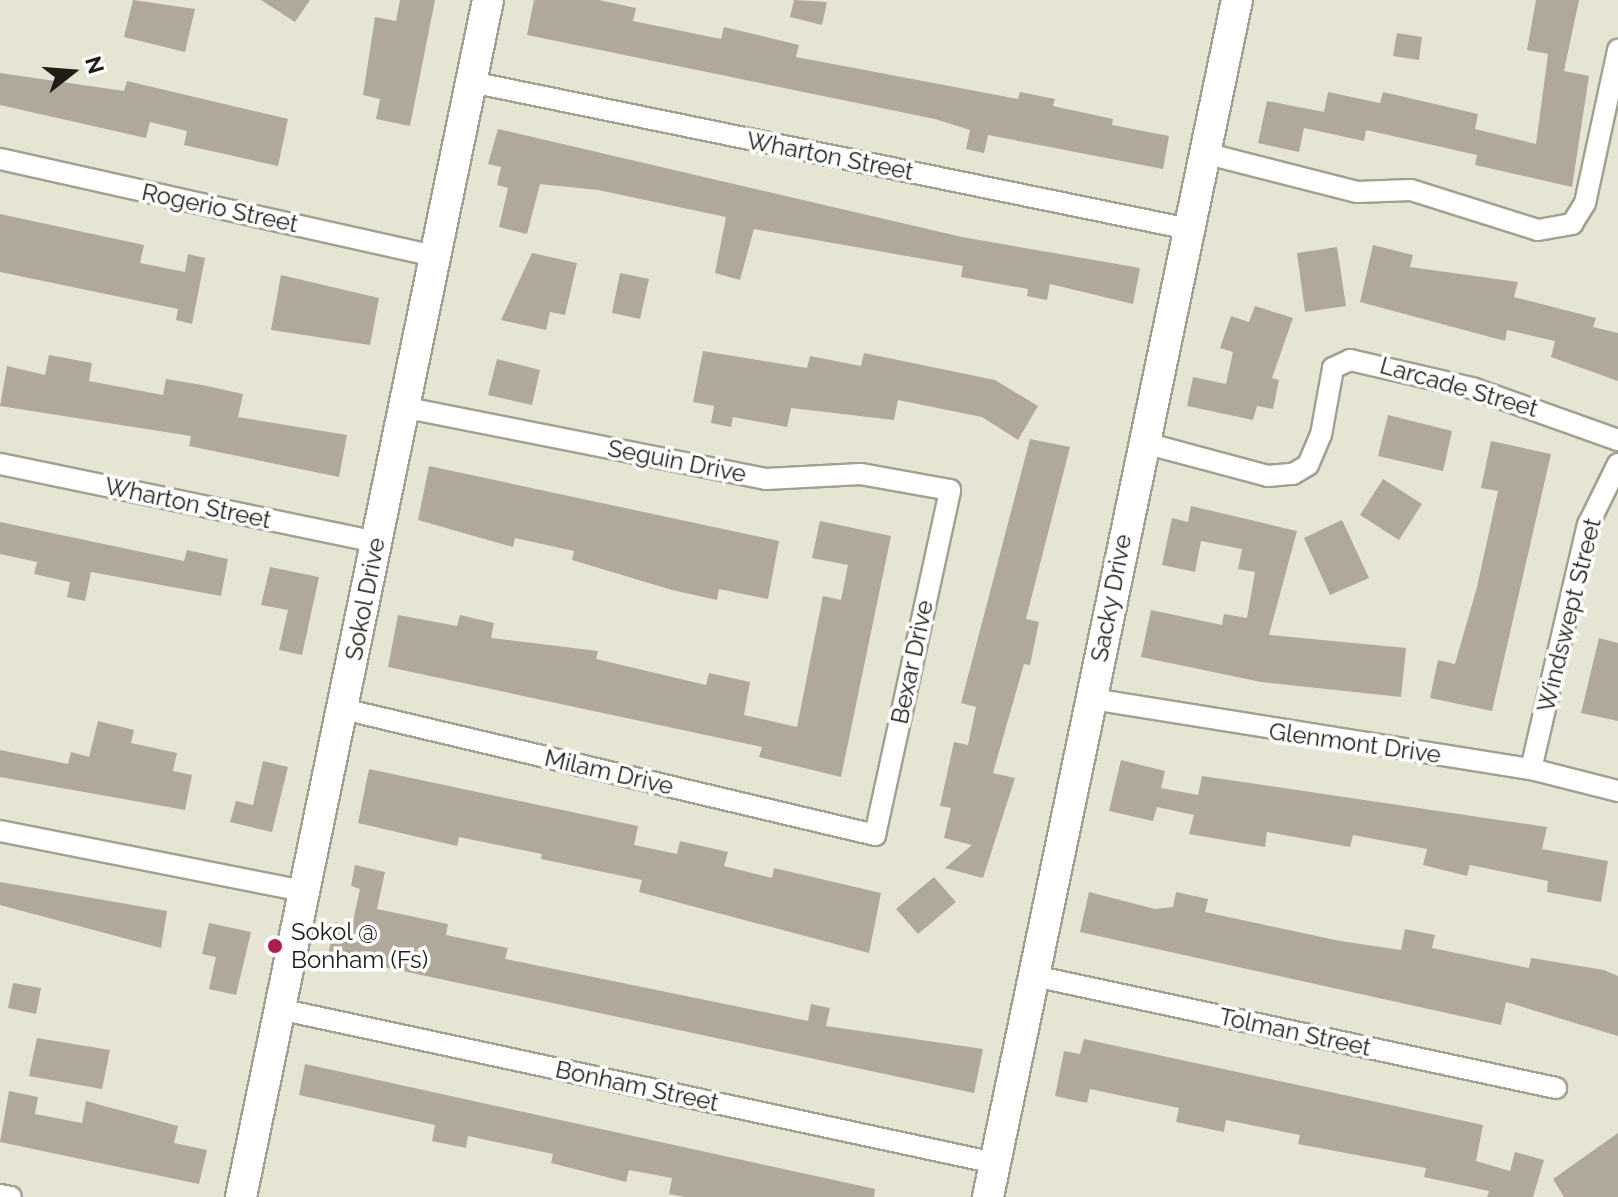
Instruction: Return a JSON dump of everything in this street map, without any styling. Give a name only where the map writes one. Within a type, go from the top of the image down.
[{"type":"street","name":"Sokol Drive","points":[[241,1197],[439,257],[488,0]]},
{"type":"street","name":"Sacky Drive","points":[[988,1197],[1092,699],[1141,442],[1237,0]]},
{"type":"street","points":[[1204,153],[1357,192],[1411,190],[1538,230],[1572,224],[1585,203],[1618,50]]},
{"type":"street","name":"Wharton Street","points":[[471,82],[1189,229]]},
{"type":"street","name":"Rogerio Street","points":[[0,159],[439,257]]},
{"type":"street","name":"Larcade Street","points":[[1141,442],[1268,476],[1293,474],[1308,465],[1321,435],[1330,375],[1350,360],[1472,388],[1618,440]]},
{"type":"street","name":"Seguin Drive","points":[[406,408],[766,479],[861,474],[950,490]]},
{"type":"street","name":"Wharton Street","points":[[0,464],[377,542]]},
{"type":"street","name":"Windswept Street","points":[[1531,769],[1588,525],[1618,464]]},
{"type":"street","name":"Bexar Drive","points":[[875,835],[950,490]]},
{"type":"street","name":"Glenmont Drive","points":[[1092,699],[1531,769],[1618,791]]},
{"type":"street","name":"Milam Drive","points":[[343,709],[875,835]]},
{"type":"street","points":[[0,831],[304,891]]},
{"type":"street","name":"Tolman Street","points":[[1034,976],[1556,1088]]},
{"type":"street","name":"Bonham Street","points":[[279,1009],[995,1163]]},
{"type":"street","points":[[0,1195],[11,1197]]},
{"type":"building","points":[[133,0],[195,9],[185,52],[124,37]]},
{"type":"building","points":[[261,0],[310,0],[295,22]]},
{"type":"building","points":[[400,0],[435,0],[410,126],[376,119],[380,99],[363,95],[375,17],[396,21]]},
{"type":"building","points":[[534,0],[599,0],[636,8],[633,21],[721,39],[724,27],[799,45],[796,57],[1018,99],[1020,92],[1055,99],[1053,106],[1113,119],[1112,125],[1169,136],[1163,169],[988,135],[984,153],[966,149],[970,130],[935,119],[527,35]]},
{"type":"building","points":[[794,0],[827,2],[822,25],[790,17]]},
{"type":"building","points":[[1536,0],[1579,0],[1564,71],[1589,76],[1572,187],[1475,165],[1477,155],[1366,130],[1364,141],[1304,128],[1299,152],[1258,143],[1267,101],[1324,112],[1328,92],[1380,103],[1383,92],[1478,114],[1475,129],[1536,144],[1548,54],[1527,50]]},
{"type":"building","points":[[1397,33],[1422,37],[1419,60],[1393,56]]},
{"type":"building","points":[[0,73],[124,91],[127,81],[288,119],[278,166],[184,145],[187,131],[150,122],[146,138],[0,105]]},
{"type":"building","points":[[498,129],[962,237],[1140,268],[1133,304],[1050,284],[1047,300],[1027,296],[1028,289],[961,277],[963,266],[754,229],[740,280],[715,273],[726,217],[598,190],[540,184],[527,234],[499,227],[508,188],[497,185],[501,167],[488,164]]},
{"type":"building","points":[[0,214],[144,245],[140,263],[185,272],[188,254],[205,258],[192,324],[176,320],[178,309],[0,272]]},
{"type":"building","points":[[1373,245],[1413,255],[1410,267],[1518,282],[1514,297],[1596,318],[1593,327],[1618,333],[1618,381],[1551,357],[1555,341],[1507,330],[1505,341],[1360,302]]},
{"type":"building","points":[[1337,247],[1346,306],[1305,312],[1297,253]]},
{"type":"building","points":[[532,253],[577,263],[565,315],[550,312],[546,330],[501,320]]},
{"type":"building","points":[[620,273],[649,279],[640,319],[612,313]]},
{"type":"building","points":[[281,275],[379,298],[370,345],[271,330]]},
{"type":"building","points":[[1255,306],[1293,318],[1272,378],[1279,380],[1273,409],[1257,406],[1253,420],[1187,406],[1193,377],[1226,384],[1233,352],[1220,348],[1231,316],[1249,322]]},
{"type":"building","points":[[703,351],[807,368],[810,356],[861,366],[864,353],[995,380],[1038,406],[1018,440],[982,417],[898,400],[894,420],[791,408],[787,427],[733,417],[731,427],[711,423],[714,406],[693,402]]},
{"type":"building","points":[[49,355],[92,363],[89,381],[163,395],[166,379],[202,385],[243,394],[238,417],[347,435],[339,477],[189,446],[191,436],[0,406],[7,366],[45,375]]},
{"type":"building","points":[[497,359],[540,370],[532,405],[488,395]]},
{"type":"building","points":[[1388,415],[1452,431],[1443,471],[1378,456]]},
{"type":"building","points":[[1030,439],[1070,447],[1026,619],[1039,622],[1030,665],[1024,664],[993,773],[1015,778],[983,878],[945,868],[972,845],[944,838],[951,808],[940,806],[954,742],[968,745],[976,707],[961,703]]},
{"type":"building","points":[[1491,441],[1551,454],[1492,711],[1430,698],[1438,660],[1455,664],[1477,587],[1498,491],[1481,488]]},
{"type":"building","points":[[429,466],[779,541],[768,599],[719,589],[717,600],[672,590],[572,560],[574,551],[515,538],[513,547],[418,520]]},
{"type":"building","points":[[1383,479],[1422,504],[1399,540],[1360,515]]},
{"type":"building","points":[[1191,506],[1297,531],[1269,635],[1406,648],[1401,697],[1261,682],[1141,657],[1151,610],[1222,625],[1224,614],[1247,618],[1255,572],[1238,569],[1242,549],[1201,541],[1195,572],[1162,565],[1172,518],[1188,522]]},
{"type":"building","points":[[1342,520],[1369,578],[1330,595],[1304,538]]},
{"type":"building","points":[[820,521],[891,536],[841,777],[759,757],[762,747],[388,667],[398,615],[457,626],[460,615],[494,623],[491,638],[598,651],[596,659],[706,685],[709,673],[750,682],[744,715],[797,727],[823,596],[841,600],[848,565],[812,558]]},
{"type":"building","points":[[0,522],[184,561],[187,550],[228,559],[221,596],[91,572],[85,601],[67,597],[70,582],[34,574],[37,562],[0,554]]},
{"type":"building","points":[[270,567],[319,577],[302,655],[279,650],[288,610],[261,605]]},
{"type":"building","points":[[1599,638],[1618,643],[1618,721],[1581,713]]},
{"type":"building","points":[[98,721],[134,730],[131,743],[177,753],[173,771],[192,775],[185,810],[0,777],[0,750],[68,764],[71,752],[89,757]]},
{"type":"building","points":[[1121,760],[1165,771],[1161,788],[1198,795],[1202,776],[1547,827],[1542,849],[1608,861],[1601,902],[1547,892],[1548,881],[1470,865],[1467,876],[1423,865],[1427,849],[1353,835],[1350,847],[1267,832],[1265,847],[1189,834],[1194,815],[1157,807],[1153,821],[1109,811]]},
{"type":"building","points":[[263,761],[288,767],[272,832],[230,822],[236,801],[253,805]]},
{"type":"building","points":[[369,769],[638,826],[634,845],[677,854],[680,841],[728,852],[724,866],[772,878],[774,868],[881,893],[869,953],[639,892],[642,880],[541,859],[542,854],[459,837],[457,846],[358,823]]},
{"type":"building","points":[[355,865],[385,872],[377,909],[448,924],[446,935],[508,948],[505,959],[808,1021],[811,1004],[830,1008],[826,1026],[983,1049],[974,1093],[328,955],[335,922],[352,926],[360,889],[351,886]]},
{"type":"building","points":[[934,877],[956,902],[918,934],[896,909]]},
{"type":"building","points":[[0,882],[167,911],[161,948],[0,905]]},
{"type":"building","points":[[1089,892],[1155,909],[1173,907],[1176,892],[1208,899],[1205,912],[1340,941],[1401,950],[1405,929],[1435,935],[1432,948],[1529,968],[1531,958],[1604,970],[1618,976],[1618,1036],[1506,1002],[1501,1025],[1080,932]]},
{"type":"building","points":[[209,923],[251,932],[236,995],[209,989],[216,957],[202,954]]},
{"type":"building","points":[[13,983],[41,988],[36,1014],[8,1008]]},
{"type":"building","points":[[37,1038],[110,1050],[102,1089],[29,1076]]},
{"type":"building","points":[[1084,1039],[1483,1125],[1476,1161],[1510,1171],[1515,1152],[1544,1160],[1533,1197],[1487,1197],[1489,1191],[1424,1177],[1426,1168],[1298,1144],[1300,1135],[1226,1120],[1224,1132],[1176,1122],[1179,1108],[1090,1089],[1087,1103],[1055,1096],[1064,1051],[1080,1054]]},
{"type":"building","points":[[305,1064],[875,1189],[874,1197],[685,1197],[669,1194],[672,1178],[629,1170],[626,1182],[551,1163],[553,1154],[468,1136],[466,1148],[432,1141],[435,1125],[299,1095]]},
{"type":"building","points":[[9,1091],[38,1097],[35,1114],[82,1123],[86,1101],[178,1126],[174,1143],[207,1150],[199,1184],[0,1142]]},
{"type":"building","points":[[1618,1133],[1618,1197],[1564,1197],[1553,1179]]},
{"type":"place","name":"Sokol @ Bonham (Fs)","points":[[275,946]]}]
